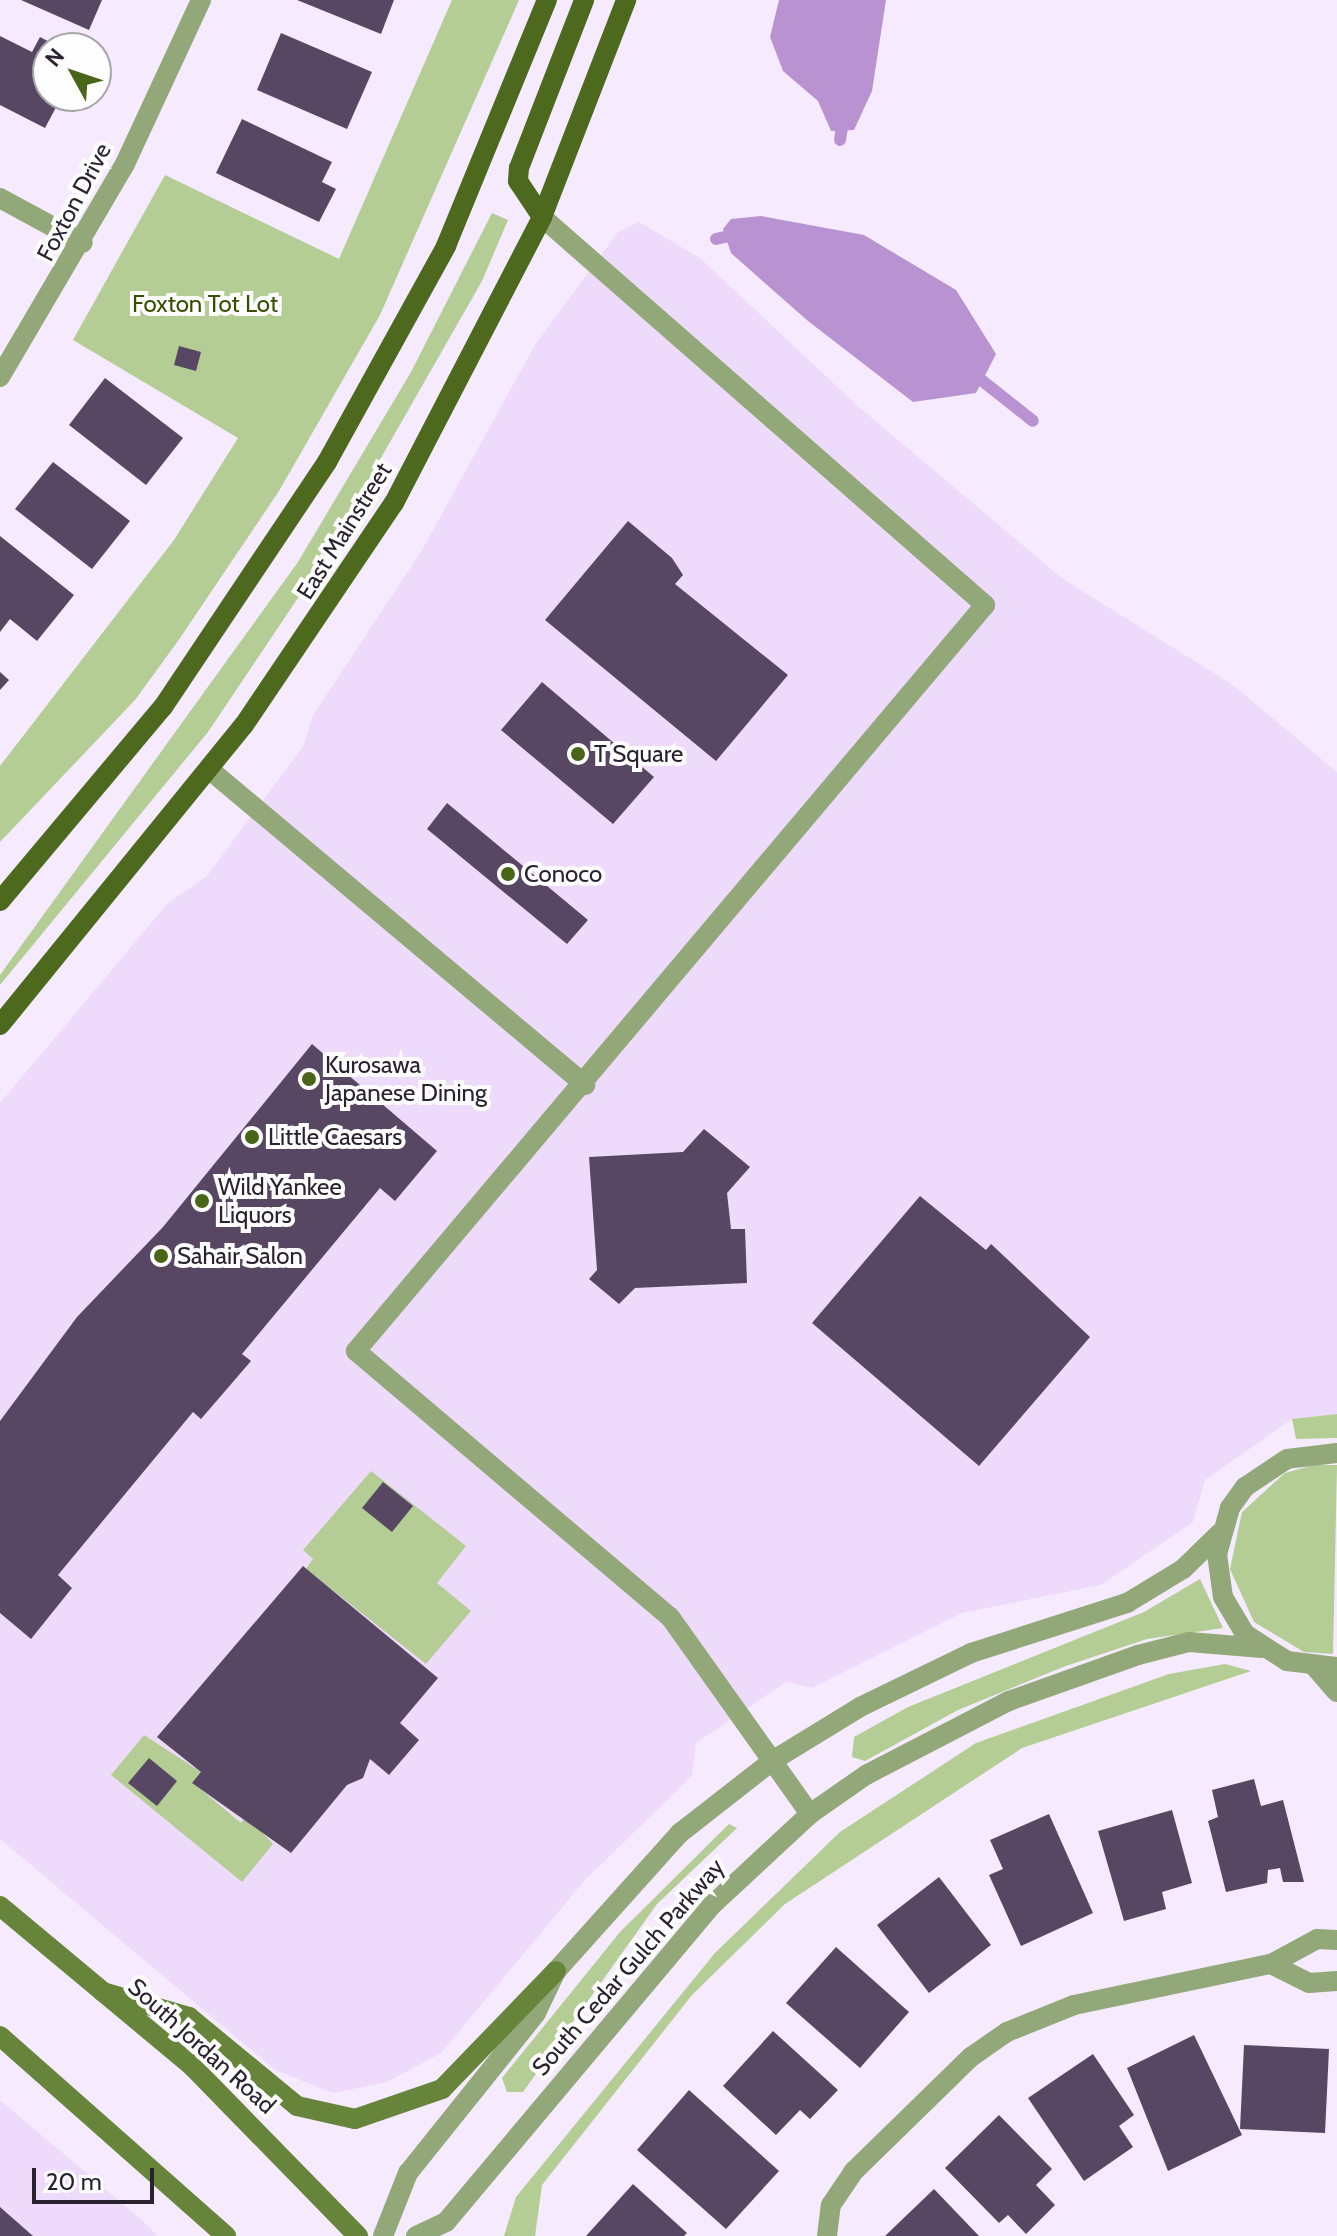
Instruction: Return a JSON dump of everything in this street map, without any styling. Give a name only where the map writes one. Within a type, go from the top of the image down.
[{"type":"main road","name":"East Mainstreet","points":[[0,901],[163,707],[327,462],[446,246],[547,0]]},
{"type":"main road","points":[[542,217],[518,181],[519,168],[584,0]]},
{"type":"main road","name":"East Mainstreet","points":[[0,1025],[210,770],[394,503],[542,217],[626,0]]},
{"type":"main road","name":"South Jordan Road","points":[[0,1906],[192,2066],[358,2236]]},
{"type":"main road","points":[[103,1992],[189,2017],[297,2106],[355,2119],[442,2089],[556,1971]]},
{"type":"main road","points":[[0,2036],[226,2236]]},
{"type":"street","name":"Foxton Drive","points":[[0,377],[83,243],[201,0]]},
{"type":"street","points":[[0,198],[83,243]]},
{"type":"street","points":[[542,217],[985,605],[585,1085],[356,1351],[655,1602],[810,1814]]},
{"type":"street","points":[[210,770],[585,1085]]},
{"type":"street","points":[[1262,1648],[1223,1597],[1220,1533],[1245,1487],[1266,1469],[1309,1453],[1337,1453]]},
{"type":"street","name":"South Cedar Gulch Parkway","points":[[383,2236],[408,2173],[536,2013],[556,1971],[650,1860],[772,1761],[946,1665],[1136,1599],[1183,1569],[1220,1533]]},
{"type":"street","name":"South Cedar Gulch Parkway","points":[[416,2236],[446,2222],[675,1945],[810,1814],[932,1736],[1022,1696],[1189,1642],[1262,1648],[1315,1667]]},
{"type":"street","points":[[1315,1667],[1337,1667]]},
{"type":"street","points":[[1315,1667],[1337,1692]]},
{"type":"street","points":[[827,2236],[831,2205],[853,2172],[998,2038],[1074,2005],[1271,1964],[1317,1939],[1337,1940]]},
{"type":"street","points":[[1271,1964],[1309,1983],[1337,1981]]},
{"type":"shaded area","points":[[779,0],[886,0],[872,91],[854,130],[831,131],[818,101],[783,71],[770,37]]},
{"type":"shaded area","points":[[761,216],[864,235],[956,290],[996,354],[976,393],[913,402],[808,321],[731,253],[723,229],[731,219]]},
{"type":"shaded area","points":[[639,222],[700,258],[860,408],[1063,579],[1233,685],[1337,772],[1337,1414],[1292,1419],[1205,1480],[1193,1522],[1101,1585],[962,1613],[812,1688],[786,1682],[696,1743],[692,1776],[584,1881],[441,2053],[387,2082],[333,2093],[275,2070],[0,1839],[0,1103],[168,903],[207,876],[304,745],[312,717],[422,550],[535,345],[618,232]]},
{"type":"shaded area","points":[[0,2100],[143,2221],[158,2236],[0,2236]]},
{"type":"green space","name":"Foxton Tot Lot","points":[[452,0],[519,0],[380,315],[279,491],[178,641],[135,700],[0,842],[0,766],[174,540],[238,438],[73,340],[165,175],[339,259]]},
{"type":"green space","points":[[492,213],[508,220],[482,281],[318,568],[208,732],[0,985],[0,975],[298,562],[411,372]]},
{"type":"green space","points":[[1337,1414],[1337,1438],[1296,1439],[1292,1419]]},
{"type":"green space","points":[[1314,1465],[1337,1465],[1333,1654],[1304,1652],[1254,1622],[1230,1569],[1242,1512],[1285,1473]]},
{"type":"green space","points":[[371,1471],[466,1546],[437,1583],[471,1611],[426,1664],[306,1569],[313,1559],[303,1550]]},
{"type":"green space","points":[[1200,1579],[1223,1628],[1147,1639],[1063,1667],[958,1710],[865,1761],[852,1757],[854,1737],[908,1707],[1144,1612]]},
{"type":"green space","points":[[1225,1664],[1251,1671],[1022,1748],[785,1904],[692,1995],[542,2185],[535,2236],[504,2236],[516,2197],[715,1953],[840,1832],[976,1743],[1169,1674]]},
{"type":"green space","points":[[144,1735],[201,1772],[193,1783],[241,1823],[247,1816],[273,1844],[242,1882],[111,1775]]},
{"type":"green space","points":[[729,1824],[737,1828],[657,1904],[523,2092],[507,2092],[502,2078],[620,1932]]},
{"type":"building","points":[[21,0],[102,0],[89,30]]},
{"type":"building","points":[[297,0],[394,0],[381,34]]},
{"type":"building","points":[[281,33],[372,72],[347,129],[257,90]]},
{"type":"building","points":[[0,36],[32,52],[32,112],[54,112],[45,128],[0,105]]},
{"type":"building","points":[[242,119],[332,162],[322,182],[336,189],[319,222],[216,173]]},
{"type":"building","points":[[179,346],[201,352],[196,371],[174,365]]},
{"type":"building","points":[[105,378],[183,438],[146,485],[69,425]]},
{"type":"building","points":[[53,462],[130,521],[92,569],[15,509]]},
{"type":"building","points":[[628,521],[672,558],[683,575],[675,584],[788,675],[716,761],[545,620]]},
{"type":"building","points":[[0,536],[74,595],[37,641],[10,619],[0,632]]},
{"type":"building","points":[[0,672],[9,680],[0,690]]},
{"type":"building","name":"T Square","points":[[542,682],[654,777],[613,824],[501,730]]},
{"type":"building","name":"Conoco","points":[[447,803],[588,920],[567,944],[427,829]]},
{"type":"building","points":[[312,1044],[437,1151],[395,1201],[380,1188],[242,1354],[251,1361],[201,1419],[193,1412],[58,1575],[72,1588],[31,1639],[0,1613],[0,1421],[77,1317],[163,1227]]},
{"type":"building","points":[[704,1129],[750,1167],[727,1193],[731,1229],[745,1229],[747,1283],[635,1288],[619,1304],[589,1279],[597,1270],[589,1157],[683,1152]]},
{"type":"building","points":[[920,1196],[986,1250],[991,1244],[1090,1337],[979,1466],[812,1323]]},
{"type":"building","points":[[383,1482],[413,1506],[392,1532],[362,1508]]},
{"type":"building","points":[[303,1566],[438,1678],[400,1723],[419,1740],[389,1775],[370,1759],[363,1778],[347,1785],[291,1853],[192,1783],[201,1772],[157,1737]]},
{"type":"building","points":[[149,1758],[177,1781],[157,1806],[128,1783]]},
{"type":"building","points":[[1254,1779],[1261,1806],[1283,1800],[1304,1882],[1283,1882],[1280,1868],[1268,1870],[1267,1883],[1226,1892],[1208,1821],[1218,1817],[1212,1790]]},
{"type":"building","points":[[1172,1810],[1192,1883],[1162,1892],[1166,1909],[1124,1921],[1098,1831]]},
{"type":"building","points":[[1049,1814],[1093,1913],[1021,1946],[989,1875],[1003,1869],[990,1840]]},
{"type":"building","points":[[939,1877],[991,1945],[929,1993],[877,1925]]},
{"type":"building","points":[[836,1947],[909,2012],[860,2068],[786,2003]]},
{"type":"building","points":[[773,2031],[838,2090],[810,2119],[800,2110],[776,2135],[723,2086]]},
{"type":"building","points":[[1194,2035],[1242,2135],[1168,2171],[1127,2068]]},
{"type":"building","points":[[1244,2045],[1329,2049],[1325,2133],[1240,2129]]},
{"type":"building","points":[[1093,2054],[1134,2115],[1119,2126],[1133,2147],[1084,2181],[1028,2098]]},
{"type":"building","points":[[689,2090],[779,2171],[726,2229],[637,2150]]},
{"type":"building","points":[[999,2115],[1052,2169],[1036,2185],[1055,2205],[1026,2234],[1008,2215],[999,2223],[945,2168]]},
{"type":"building","points":[[633,2184],[687,2233],[684,2236],[586,2236]]},
{"type":"building","points":[[934,2189],[979,2236],[885,2236]]},
{"type":"building","points":[[0,2207],[33,2236],[0,2236]]},
{"type":"waterway","points":[[840,140],[844,115]]},
{"type":"waterway","points":[[716,239],[741,233]]},
{"type":"waterway","points":[[970,371],[1033,421]]},
{"type":"place","name":"T Square","points":[[578,754]]},
{"type":"place","name":"Conoco","points":[[508,874]]},
{"type":"place","name":"Kurosawa Japanese Dining","points":[[309,1079]]},
{"type":"place","name":"Little Caesars","points":[[252,1137]]},
{"type":"place","name":"Wild Yankee Liquors","points":[[202,1201]]},
{"type":"place","name":"Sahair Salon","points":[[161,1256]]}]
